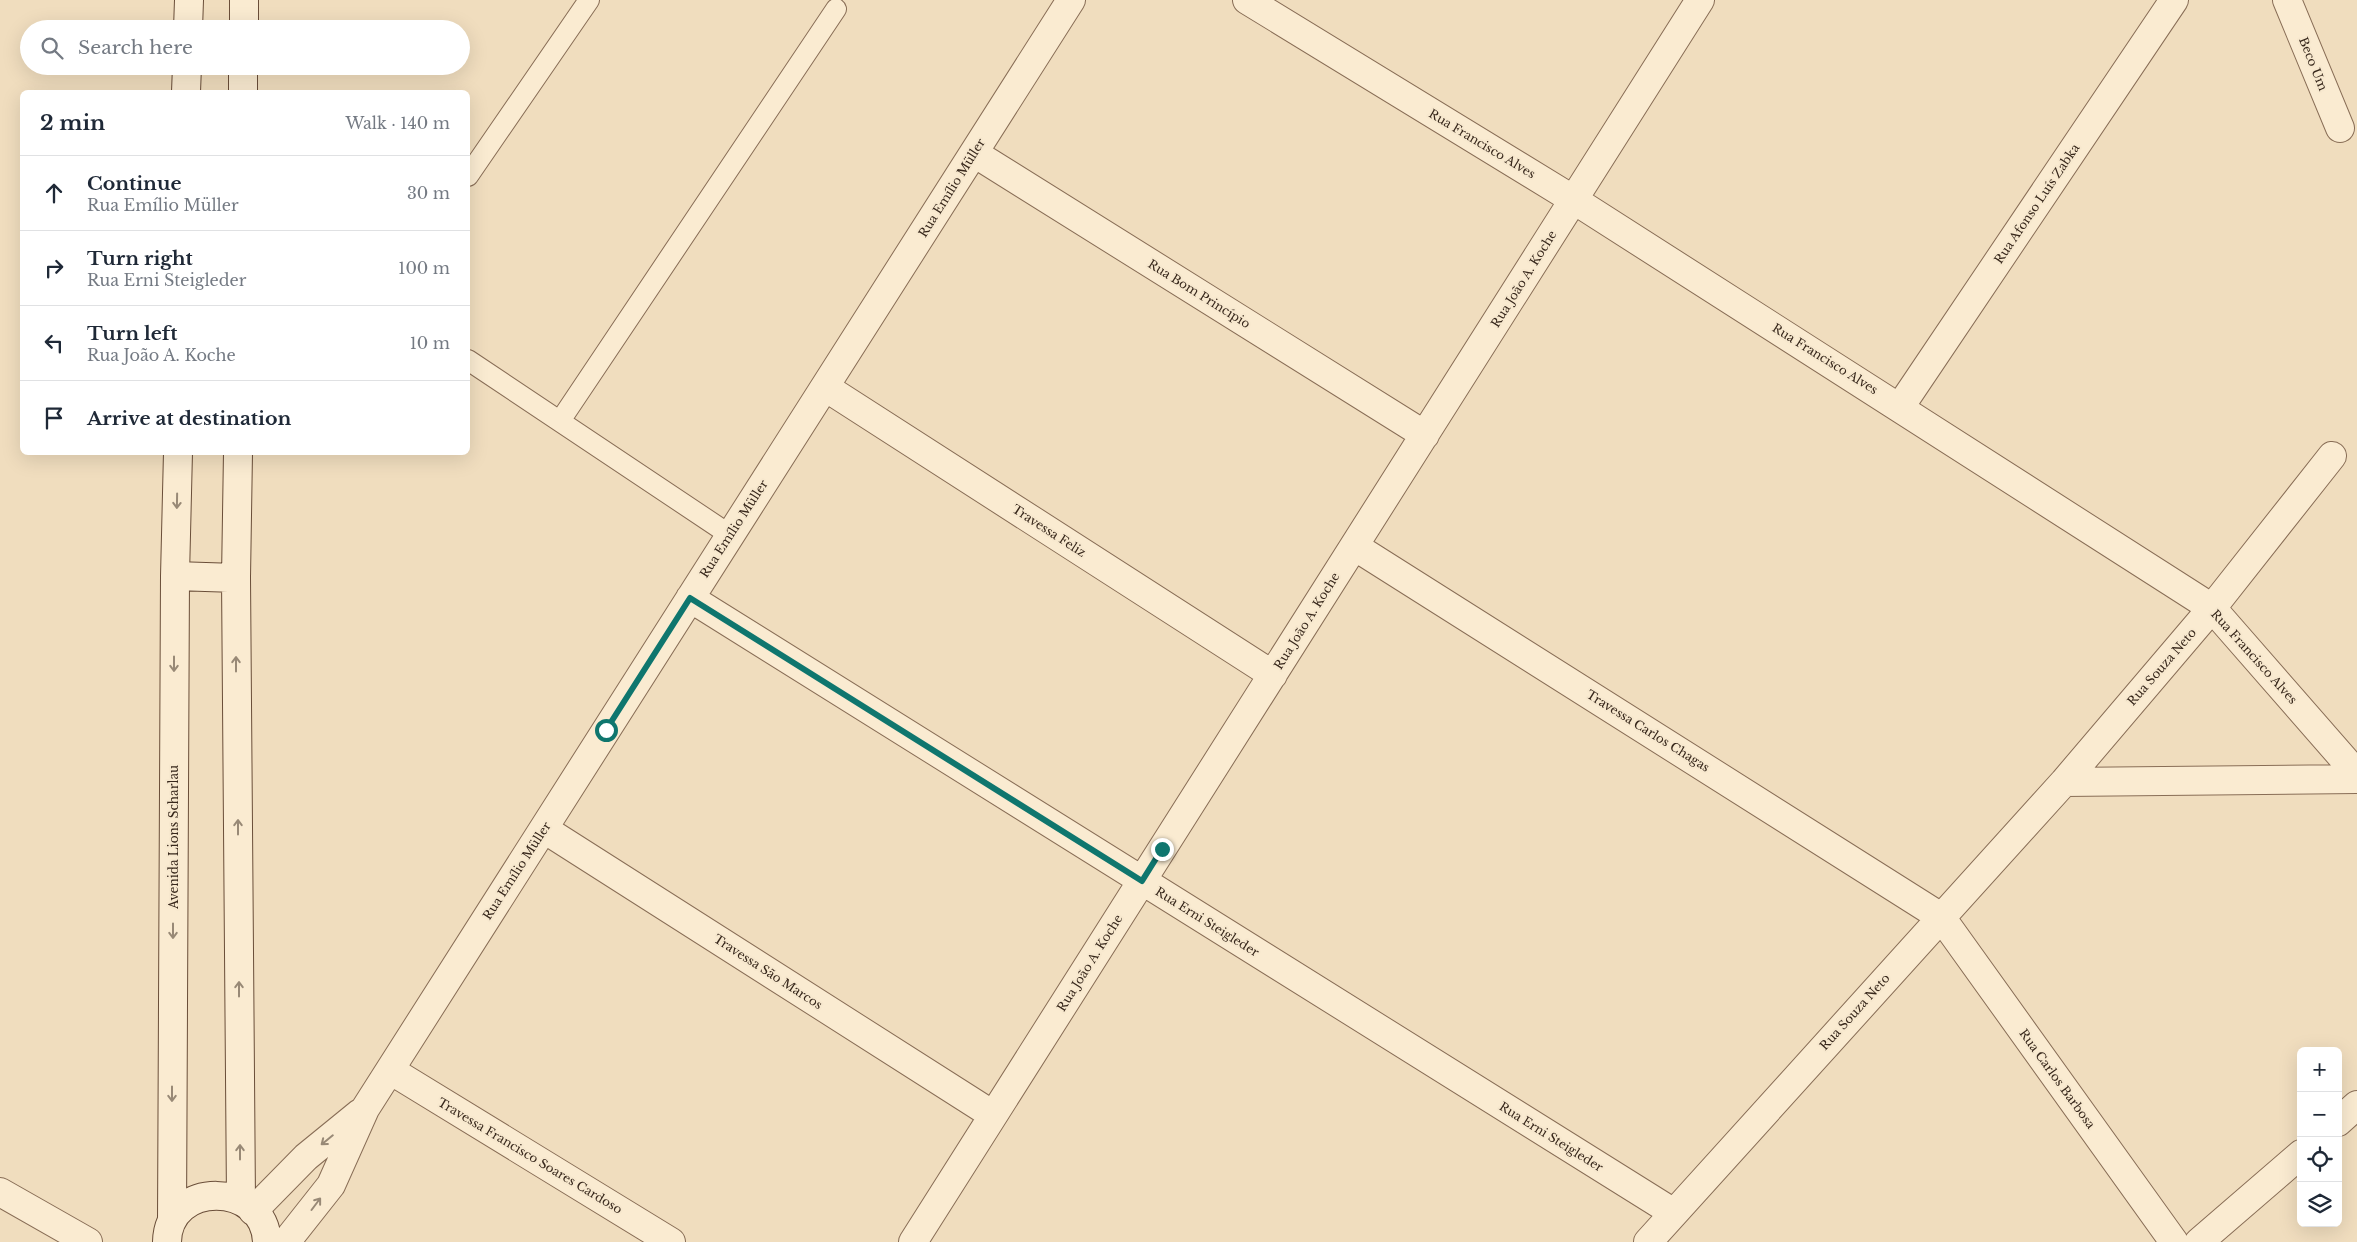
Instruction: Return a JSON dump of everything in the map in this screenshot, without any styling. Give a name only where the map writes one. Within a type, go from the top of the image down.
[{"type":"street","points":[[188,20],[189,0]]},
{"type":"street","points":[[244,0],[244,20]]},
{"type":"street","name":"Rua Emílio Müller","points":[[286,1242],[331,1185],[365,1109],[1071,0]]},
{"type":"street","name":"Rua Francisco Alves","points":[[1247,0],[1574,200],[2212,608],[2357,774]]},
{"type":"street","name":"Rua João A. Koche","points":[[912,1242],[1700,0]]},
{"type":"street","name":"Rua Afonso Luís Zabka","points":[[1900,407],[2174,0]]},
{"type":"street","name":"Beco Um","points":[[2287,0],[2340,128]]},
{"type":"street","points":[[186,90],[187,75]]},
{"type":"street","points":[[243,90],[244,75]]},
{"type":"street","name":"Rua Bom Princípio","points":[[974,153],[1424,435]]},
{"type":"street","name":"Travessa Feliz","points":[[825,387],[1272,675]]},
{"type":"street","name":"Avenida Lions Scharlau","points":[[169,1231],[175,576],[178,455]]},
{"type":"street","points":[[238,455],[236,578],[247,1206]]},
{"type":"street","name":"Rua Souza Neto","points":[[1648,1242],[2064,782],[2212,608],[2332,456]]},
{"type":"street","name":"Travessa Carlos Chagas","points":[[1354,546],[1941,917]]},
{"type":"street","points":[[175,576],[236,578]]},
{"type":"street","name":"Rua Erni Steigleder","points":[[690,598],[1674,1213]]},
{"type":"street","points":[[2064,782],[2357,779]]},
{"type":"street","name":"Travessa São Marcos","points":[[544,829],[993,1115]]},
{"type":"street","name":"Rua Carlos Barbosa","points":[[1941,917],[2174,1242]]},
{"type":"street","name":"Travessa Francisco Soares Cardoso","points":[[390,1070],[670,1242]]},
{"type":"street","points":[[2342,1118],[2357,1105]]},
{"type":"street","name":"Rua Emílio Müller","points":[[247,1206],[365,1109]]},
{"type":"street","points":[[2199,1242],[2297,1157]]},
{"type":"street","points":[[0,1192],[88,1242]]},
{"type":"street","points":[[169,1231],[188,1204],[210,1195],[226,1196],[247,1206],[262,1223],[266,1242]]},
{"type":"lane","points":[[470,173],[589,0]]},
{"type":"lane","points":[[560,421],[836,9]]},
{"type":"lane","points":[[470,361],[730,535]]},
{"type":"route","points":[[606,730],[690,598],[1142,881],[1162,849]]}]
